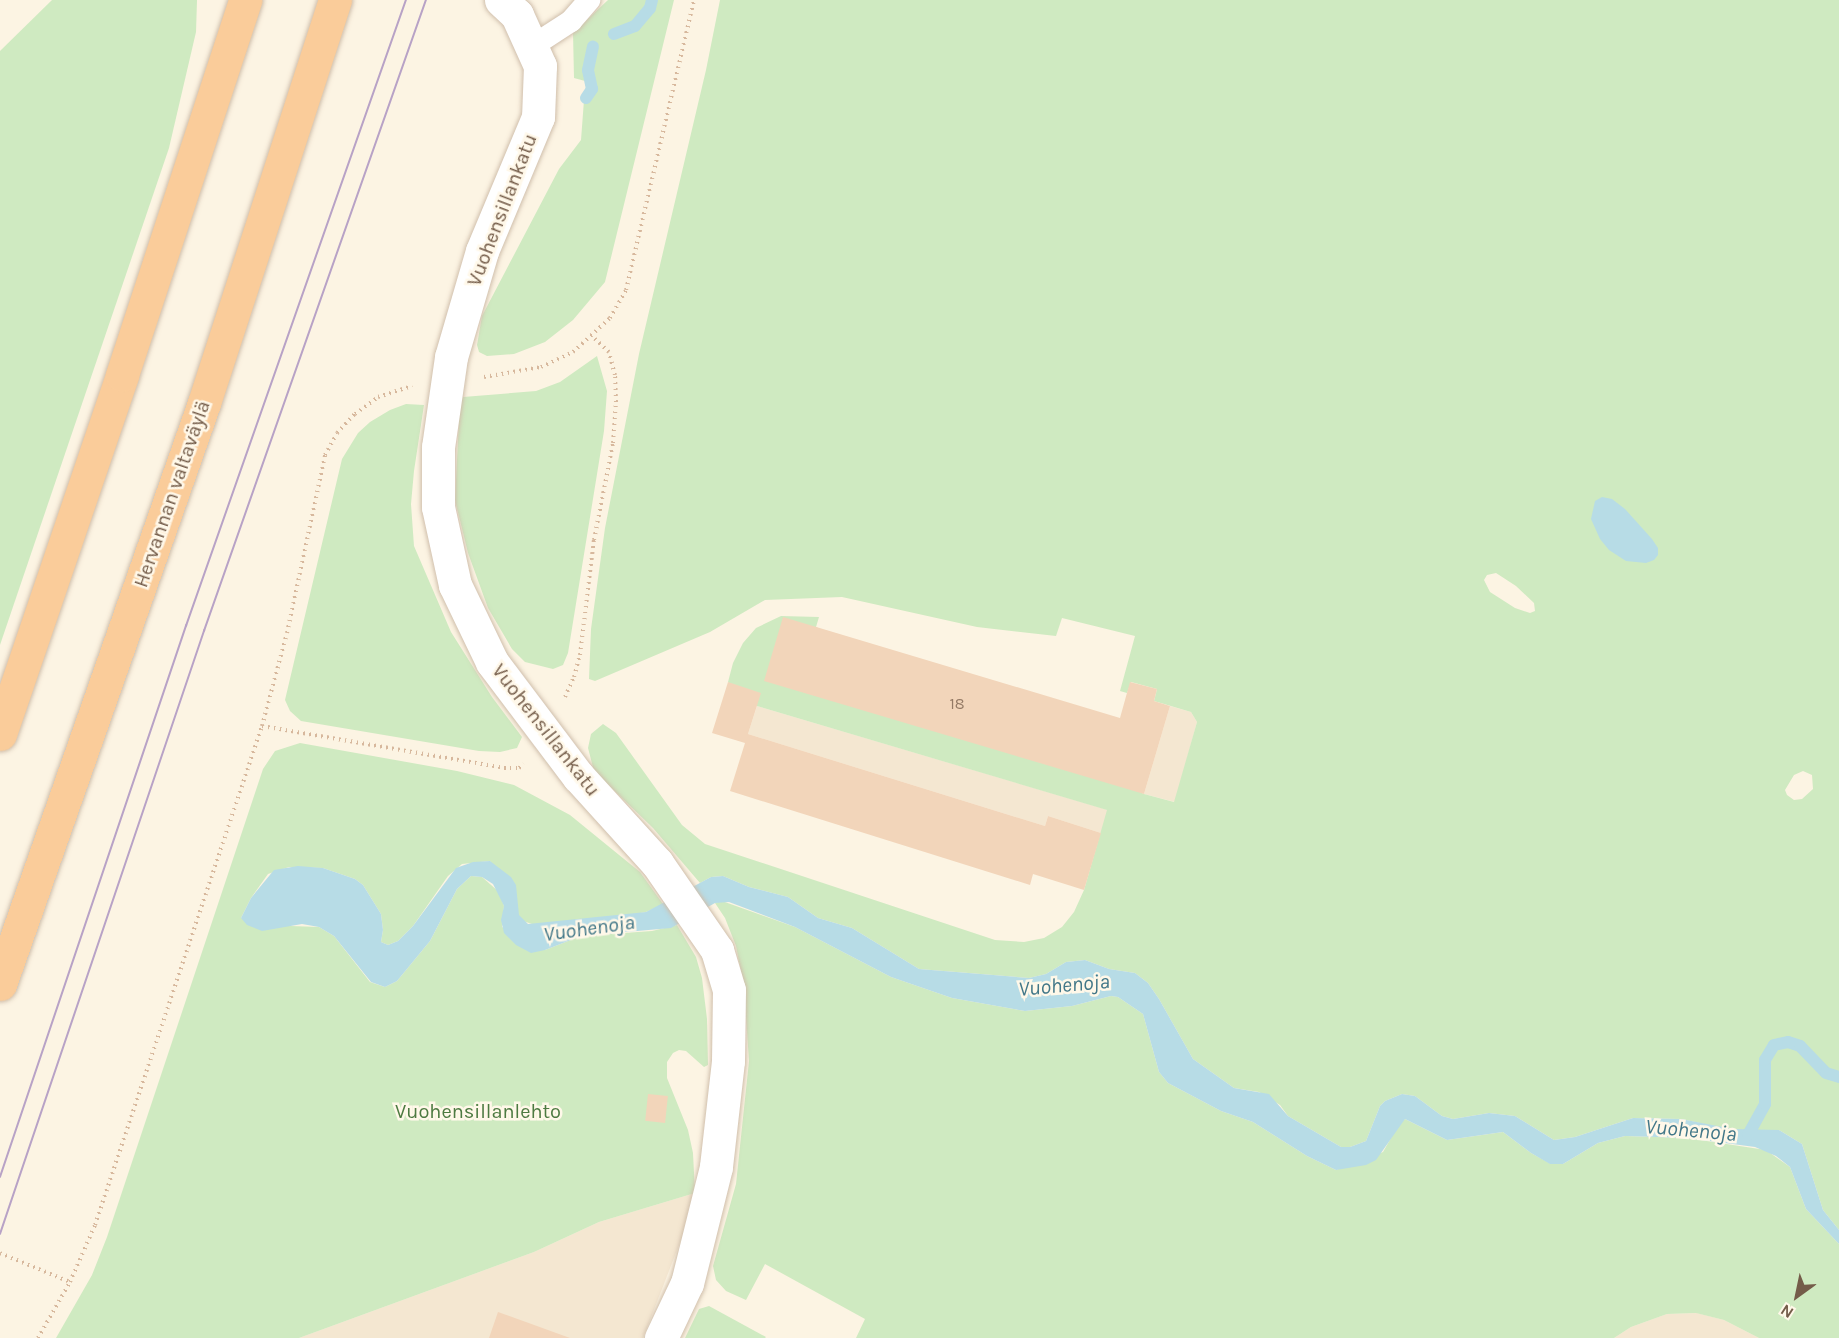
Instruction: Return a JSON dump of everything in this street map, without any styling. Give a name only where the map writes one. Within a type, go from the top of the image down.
[{"type":"highway","points":[[0,734],[245,0]]},
{"type":"highway","name":"Hervannan valtaväylä","points":[[0,984],[204,403],[335,0]]},
{"type":"street","name":"Vuohensillankatu","points":[[501,0],[517,15],[540,66],[538,117],[482,251],[451,357],[438,447],[438,507],[455,585],[492,662],[578,776],[657,862],[717,950],[729,990],[728,1061],[716,1167],[687,1283],[661,1338]]},
{"type":"lane","points":[[531,47],[571,21],[589,0]]},
{"type":"path","points":[[38,1338],[70,1282],[95,1225],[262,726],[287,633],[325,455],[337,433],[355,414],[378,397],[404,387],[447,383],[541,367],[573,352],[610,318],[626,290],[694,0]]},
{"type":"path","points":[[574,677],[580,655],[594,540],[613,443],[616,402],[615,375],[609,352],[592,336]]},
{"type":"path","points":[[262,726],[504,768],[519,768],[527,761]]},
{"type":"path","points":[[0,1253],[70,1282]]},
{"type":"shaded area","points":[[757,706],[1108,810],[1101,833],[1048,816],[1045,826],[748,734]]},
{"type":"shaded area","points":[[1170,706],[1191,712],[1197,722],[1175,802],[1144,794]]},
{"type":"shaded area","points":[[695,1193],[684,1232],[643,1338],[299,1338],[534,1252],[599,1222]]},
{"type":"shaded area","points":[[1697,1313],[1724,1320],[1759,1338],[1614,1338],[1631,1327],[1667,1314]]},
{"type":"green space","points":[[52,0],[197,0],[196,32],[169,148],[0,645],[0,51]]},
{"type":"green space","points":[[608,0],[674,0],[605,282],[573,320],[545,342],[514,354],[487,356],[479,352],[477,345],[482,316],[559,169],[581,140],[584,100],[596,84],[574,78],[573,33]]},
{"type":"green space","points":[[720,0],[1839,0],[1839,1230],[1823,1210],[1802,1144],[1779,1130],[1733,1130],[1681,1119],[1633,1118],[1575,1137],[1554,1140],[1515,1116],[1489,1113],[1453,1119],[1442,1116],[1415,1096],[1402,1094],[1385,1101],[1380,1106],[1366,1141],[1350,1147],[1341,1147],[1288,1116],[1280,1105],[1259,1092],[1234,1088],[1193,1059],[1159,999],[1148,983],[1135,973],[1109,969],[1085,960],[1066,962],[1046,974],[1029,978],[919,969],[852,928],[818,918],[788,897],[749,887],[723,876],[711,877],[700,883],[653,828],[594,771],[588,748],[591,734],[603,724],[616,733],[682,825],[705,844],[995,940],[1024,942],[1044,938],[1062,927],[1074,912],[1084,890],[1107,810],[757,706],[728,682],[733,663],[743,643],[756,628],[781,616],[819,617],[816,627],[1144,794],[1174,802],[1197,722],[1191,712],[1154,701],[1157,689],[1131,682],[1127,693],[1120,691],[1135,636],[1062,618],[1056,636],[977,627],[842,597],[765,600],[710,632],[595,681],[589,679],[591,629],[605,528],[639,354],[706,70]],"holes":[[[1496,573],[1516,586],[1534,603],[1535,611],[1530,613],[1515,608],[1490,592],[1484,580],[1487,575]],[[1803,771],[1812,775],[1813,789],[1802,799],[1794,800],[1787,795],[1785,790],[1794,775]]]},
{"type":"green space","points":[[597,356],[607,391],[604,431],[568,653],[563,665],[553,669],[525,662],[512,649],[488,608],[468,553],[455,500],[460,400],[463,397],[536,391],[560,382]]},
{"type":"green space","points":[[406,404],[424,405],[411,504],[414,546],[451,632],[492,697],[522,737],[517,748],[500,752],[479,751],[301,721],[290,711],[285,700],[342,459],[358,433],[370,422]]},
{"type":"green space","name":"Vuohensillanlehto","points":[[300,743],[457,771],[514,785],[570,815],[640,872],[663,904],[646,912],[629,915],[535,925],[520,920],[490,861],[462,864],[448,876],[413,926],[398,941],[388,945],[381,942],[383,930],[381,914],[363,885],[355,879],[323,868],[289,867],[268,874],[251,898],[241,918],[291,926],[319,927],[334,936],[370,982],[385,987],[397,981],[430,941],[457,889],[471,876],[482,877],[499,892],[504,906],[502,927],[545,950],[581,936],[652,931],[677,925],[696,957],[702,978],[707,1019],[708,1065],[704,1067],[686,1051],[679,1050],[673,1053],[667,1062],[667,1078],[688,1130],[693,1153],[695,1193],[599,1222],[534,1252],[299,1338],[56,1338],[92,1275],[107,1237],[263,769],[275,751]]},
{"type":"green space","points":[[722,901],[795,927],[891,977],[952,998],[1025,1011],[1072,1006],[1111,996],[1118,997],[1143,1014],[1159,1072],[1168,1083],[1221,1111],[1253,1122],[1307,1156],[1336,1170],[1383,1152],[1399,1124],[1405,1119],[1447,1140],[1503,1132],[1531,1153],[1551,1164],[1563,1164],[1598,1143],[1625,1136],[1687,1138],[1766,1150],[1790,1167],[1806,1209],[1839,1244],[1839,1338],[1759,1338],[1724,1320],[1696,1313],[1667,1314],[1631,1327],[1614,1338],[856,1338],[865,1319],[765,1264],[746,1300],[726,1291],[716,1280],[713,1266],[736,1184],[749,1061],[744,987],[736,946],[725,918],[715,903]]},
{"type":"green space","points":[[709,1306],[766,1337],[685,1338],[699,1309]]},
{"type":"water","points":[[1602,497],[1612,499],[1625,509],[1652,539],[1658,548],[1658,555],[1654,560],[1646,563],[1626,561],[1609,550],[1600,539],[1591,519],[1595,501]]},
{"type":"water","name":"Vuohenoja","points":[[490,861],[511,877],[516,885],[519,915],[528,924],[646,912],[711,877],[723,876],[749,887],[788,897],[818,918],[852,928],[919,969],[1029,978],[1046,974],[1066,962],[1085,960],[1109,969],[1135,973],[1148,983],[1159,999],[1193,1059],[1234,1088],[1269,1094],[1288,1116],[1341,1147],[1350,1147],[1366,1141],[1380,1106],[1385,1101],[1402,1094],[1415,1096],[1442,1116],[1453,1119],[1489,1113],[1515,1116],[1554,1140],[1575,1137],[1633,1118],[1681,1119],[1733,1129],[1779,1130],[1802,1144],[1823,1210],[1839,1230],[1839,1244],[1806,1209],[1790,1167],[1776,1156],[1755,1147],[1687,1138],[1625,1136],[1598,1143],[1563,1164],[1550,1164],[1503,1132],[1447,1140],[1405,1119],[1376,1160],[1366,1165],[1336,1170],[1307,1156],[1253,1122],[1221,1111],[1168,1083],[1159,1072],[1143,1014],[1118,997],[1111,996],[1072,1006],[1025,1011],[952,998],[891,977],[795,927],[729,902],[715,903],[671,928],[581,936],[531,953],[516,945],[504,933],[501,920],[504,906],[493,884],[482,877],[471,876],[457,889],[430,941],[397,981],[385,987],[371,982],[334,936],[319,927],[302,924],[262,931],[247,925],[241,918],[251,898],[274,870],[298,866],[323,868],[355,879],[363,885],[381,914],[383,930],[381,942],[388,945],[398,941],[413,926],[456,868],[473,862]]},
{"type":"building","points":[[783,617],[1120,718],[1130,682],[1157,689],[1154,701],[1170,706],[1144,794],[764,681]]},
{"type":"building","points":[[728,682],[761,693],[748,734],[1045,826],[1048,816],[1101,833],[1084,890],[1033,874],[1030,885],[730,791],[745,743],[712,733]]},
{"type":"building","points":[[648,1094],[668,1096],[665,1123],[645,1121]]},
{"type":"building","points":[[498,1312],[570,1338],[489,1338]]},
{"type":"waterway","points":[[614,34],[635,26],[650,8],[652,0]]},
{"type":"waterway","points":[[586,98],[592,89],[588,70],[593,47]]},
{"type":"waterway","points":[[1748,1135],[1765,1104],[1765,1060],[1774,1045],[1788,1042],[1800,1046],[1826,1073],[1839,1077]]},
{"type":"tram line","points":[[0,1177],[186,626],[406,0]]},
{"type":"tram line","points":[[0,1234],[204,631],[426,0]]}]
